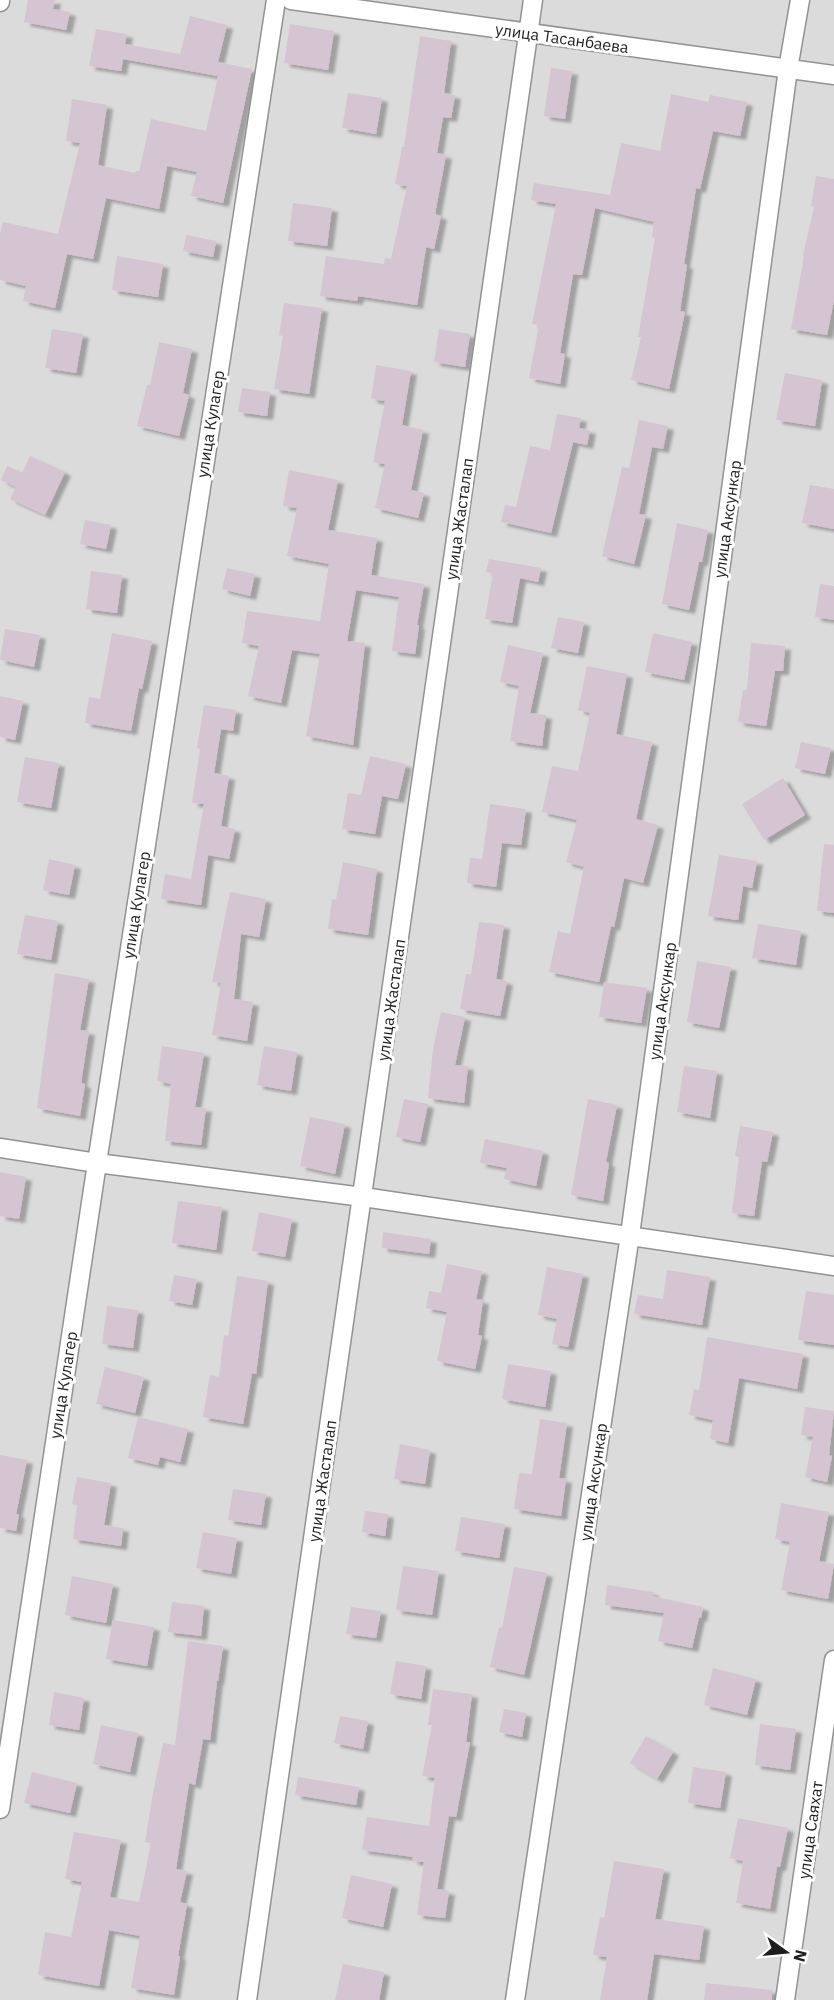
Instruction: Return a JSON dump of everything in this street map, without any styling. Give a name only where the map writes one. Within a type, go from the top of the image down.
[{"type":"street","name":"улица Кулагер","points":[[0,1809],[276,0]]},
{"type":"street","name":"улица Тасанбаева","points":[[291,0],[834,75]]},
{"type":"street","name":"улица Жасталап","points":[[247,2000],[533,0]]},
{"type":"street","name":"улица Аксункар","points":[[516,2000],[630,1235],[788,69],[800,0]]},
{"type":"street","points":[[0,1148],[97,1163],[363,1197],[834,1266]]},
{"type":"street","name":"улица Саяхат","points":[[785,2000],[834,1660]]},
{"type":"shaded area","points":[[0,0],[834,0],[834,2000],[0,2000]]},
{"type":"building","points":[[28,0],[55,0],[53,9],[70,12],[66,30],[24,22]]},
{"type":"building","points":[[190,16],[227,25],[218,62],[252,69],[223,203],[191,196],[197,172],[167,166],[159,209],[106,198],[93,259],[67,254],[55,308],[23,301],[26,286],[0,280],[0,234],[3,222],[58,234],[80,143],[66,141],[72,99],[107,105],[98,165],[135,173],[139,171],[151,119],[206,131],[218,76],[123,59],[121,71],[89,66],[96,29],[127,34],[125,44],[180,54]]},
{"type":"building","points":[[290,24],[334,31],[328,70],[284,63]]},
{"type":"building","points":[[420,36],[451,41],[444,93],[455,95],[451,118],[443,117],[437,153],[446,155],[435,214],[441,216],[434,249],[426,247],[417,305],[358,296],[357,301],[320,296],[326,256],[384,264],[385,258],[391,259],[407,186],[395,184],[402,147],[404,147]]},
{"type":"building","points":[[551,68],[572,71],[565,119],[544,116]]},
{"type":"building","points":[[348,93],[382,98],[376,134],[342,128]]},
{"type":"building","points":[[671,94],[708,102],[710,95],[747,102],[740,136],[713,131],[700,189],[696,188],[684,264],[687,265],[680,311],[685,312],[669,389],[631,380],[641,337],[638,337],[655,238],[652,237],[654,222],[595,208],[582,275],[573,274],[560,353],[565,354],[560,384],[529,378],[539,325],[532,324],[556,204],[531,200],[534,183],[610,195],[621,143],[660,151]]},
{"type":"building","points":[[816,176],[834,179],[834,300],[827,335],[791,329],[803,255],[814,207],[811,206]]},
{"type":"building","points":[[293,203],[332,208],[327,246],[288,241]]},
{"type":"building","points":[[186,235],[216,241],[213,257],[183,251]]},
{"type":"building","points":[[117,256],[163,264],[158,297],[112,290]]},
{"type":"building","points":[[284,303],[322,308],[309,394],[274,389],[283,336],[279,335]]},
{"type":"building","points":[[52,329],[83,334],[76,373],[45,368]]},
{"type":"building","points":[[439,329],[470,334],[465,367],[434,362]]},
{"type":"building","points":[[159,342],[192,349],[183,393],[189,395],[179,436],[137,426],[147,385],[150,385]]},
{"type":"building","points":[[376,365],[411,371],[402,425],[423,430],[411,490],[424,493],[418,518],[375,508],[385,464],[373,462],[385,401],[371,399]]},
{"type":"building","points":[[785,373],[822,380],[815,426],[776,420]]},
{"type":"building","points":[[242,388],[270,392],[267,416],[238,412]]},
{"type":"building","points":[[557,414],[581,418],[579,428],[590,430],[587,445],[573,442],[551,533],[501,522],[505,505],[516,507],[530,446],[550,450]]},
{"type":"building","points":[[639,420],[668,426],[663,449],[652,447],[639,514],[646,515],[634,564],[602,556],[622,467],[629,468]]},
{"type":"building","points":[[30,456],[65,472],[45,515],[10,499],[16,487],[1,480],[7,466],[22,473]]},
{"type":"building","points":[[289,470],[338,480],[328,530],[377,538],[371,575],[424,584],[415,654],[392,651],[399,597],[356,590],[347,641],[365,643],[353,745],[306,736],[320,654],[292,650],[281,703],[248,696],[259,646],[242,643],[247,611],[320,621],[329,564],[287,556],[297,508],[283,506]]},
{"type":"building","points":[[810,485],[834,489],[834,529],[802,523]]},
{"type":"building","points":[[85,520],[111,525],[106,549],[80,544]]},
{"type":"building","points":[[677,523],[708,530],[689,610],[662,604]]},
{"type":"building","points":[[489,559],[541,568],[538,582],[520,578],[512,623],[485,619],[493,573],[486,572]]},
{"type":"building","points":[[227,568],[255,574],[250,596],[222,589]]},
{"type":"building","points":[[91,571],[122,575],[117,613],[86,609]]},
{"type":"building","points":[[820,584],[834,586],[834,620],[815,617]]},
{"type":"building","points":[[558,617],[584,622],[578,653],[551,648]]},
{"type":"building","points":[[5,629],[40,635],[34,667],[0,660]]},
{"type":"building","points":[[112,633],[152,641],[142,689],[139,688],[131,731],[85,723],[89,697],[100,699]]},
{"type":"building","points":[[653,633],[692,642],[684,680],[645,672]]},
{"type":"building","points":[[751,643],[785,646],[783,671],[775,671],[766,726],[738,722],[743,690],[747,690]]},
{"type":"building","points":[[508,645],[543,653],[530,713],[546,715],[542,746],[510,741],[519,686],[500,682]]},
{"type":"building","points":[[587,666],[627,674],[616,734],[652,742],[636,819],[658,825],[643,883],[624,878],[599,982],[549,972],[558,931],[570,934],[584,867],[566,862],[577,820],[542,812],[552,766],[578,771],[590,713],[578,710]]},
{"type":"building","points":[[0,696],[23,701],[15,740],[0,737]]},
{"type":"building","points":[[204,705],[236,710],[233,731],[221,729],[214,773],[229,776],[221,826],[235,829],[229,859],[208,855],[201,905],[161,899],[165,874],[191,879],[204,804],[192,803]]},
{"type":"building","points":[[801,742],[831,748],[825,774],[795,768]]},
{"type":"building","points":[[370,756],[406,764],[398,799],[382,796],[375,834],[342,829],[348,793],[361,795]]},
{"type":"building","points":[[25,757],[59,763],[51,808],[17,802]]},
{"type":"building","points":[[783,778],[805,815],[764,840],[742,804]]},
{"type":"building","points":[[490,804],[526,809],[521,845],[502,843],[496,887],[467,883],[470,858],[482,859]]},
{"type":"building","points":[[824,844],[834,845],[834,913],[817,911]]},
{"type":"building","points":[[719,855],[757,861],[752,888],[743,886],[738,920],[708,916]]},
{"type":"building","points":[[49,859],[75,865],[69,895],[43,890]]},
{"type":"building","points":[[343,862],[377,869],[368,935],[328,929],[332,899],[336,900]]},
{"type":"building","points":[[230,892],[266,899],[259,937],[241,934],[234,999],[253,1002],[247,1041],[212,1035],[221,983],[212,982]]},
{"type":"building","points":[[25,915],[58,921],[51,960],[17,954]]},
{"type":"building","points":[[479,922],[504,925],[496,979],[507,981],[500,1016],[460,1009],[466,974],[471,974]]},
{"type":"building","points":[[758,924],[801,931],[796,965],[752,958]]},
{"type":"building","points":[[697,961],[731,967],[719,1028],[687,1022]]},
{"type":"building","points":[[55,973],[89,979],[80,1030],[89,1031],[81,1083],[85,1084],[80,1116],[37,1108]]},
{"type":"building","points":[[604,982],[647,988],[641,1023],[599,1017]]},
{"type":"building","points":[[441,1012],[465,1017],[455,1065],[468,1066],[464,1103],[428,1098],[433,1049]]},
{"type":"building","points":[[162,1046],[204,1053],[195,1107],[206,1108],[201,1145],[165,1141],[171,1084],[157,1081]]},
{"type":"building","points":[[264,1046],[297,1052],[291,1091],[257,1085]]},
{"type":"building","points":[[684,1066],[717,1071],[710,1118],[677,1112]]},
{"type":"building","points":[[404,1099],[428,1104],[420,1142],[396,1137]]},
{"type":"building","points":[[588,1099],[617,1105],[606,1162],[609,1163],[603,1201],[571,1195]]},
{"type":"building","points":[[310,1117],[345,1124],[335,1174],[300,1166]]},
{"type":"building","points":[[740,1126],[773,1132],[767,1162],[762,1161],[754,1216],[732,1213],[739,1157],[735,1156]]},
{"type":"building","points":[[485,1139],[543,1151],[536,1186],[504,1179],[507,1168],[480,1163]]},
{"type":"building","points":[[0,1172],[26,1177],[19,1219],[0,1216]]},
{"type":"building","points":[[178,1201],[222,1207],[216,1250],[172,1243]]},
{"type":"building","points":[[259,1212],[292,1219],[285,1257],[252,1251]]},
{"type":"building","points":[[383,1232],[431,1239],[429,1254],[382,1248]]},
{"type":"building","points":[[447,1264],[482,1271],[476,1299],[483,1300],[478,1335],[482,1336],[475,1369],[437,1361],[447,1312],[426,1308],[429,1291],[441,1293]]},
{"type":"building","points":[[547,1267],[583,1274],[568,1347],[552,1344],[557,1319],[538,1315]]},
{"type":"building","points":[[667,1270],[710,1277],[702,1325],[634,1314],[638,1295],[663,1299]]},
{"type":"building","points":[[174,1275],[197,1279],[192,1305],[169,1301]]},
{"type":"building","points":[[237,1276],[268,1281],[256,1374],[252,1373],[243,1424],[203,1417],[210,1375],[219,1377],[224,1335],[228,1336]]},
{"type":"building","points":[[806,1291],[834,1295],[834,1345],[798,1340]]},
{"type":"building","points":[[107,1306],[138,1310],[133,1348],[102,1344]]},
{"type":"building","points":[[707,1337],[803,1354],[797,1389],[739,1378],[728,1443],[710,1439],[713,1420],[689,1415],[694,1389],[699,1390]]},
{"type":"building","points":[[508,1364],[551,1371],[545,1407],[502,1399]]},
{"type":"building","points":[[105,1367],[144,1377],[135,1413],[96,1404]]},
{"type":"building","points":[[805,1407],[834,1411],[829,1455],[832,1456],[827,1482],[805,1477],[813,1437],[801,1435]]},
{"type":"building","points":[[138,1417],[188,1429],[180,1462],[160,1457],[158,1465],[128,1458]]},
{"type":"building","points":[[540,1419],[567,1423],[559,1478],[566,1479],[561,1516],[514,1509],[519,1473],[532,1474]]},
{"type":"building","points":[[400,1444],[430,1450],[425,1484],[394,1479]]},
{"type":"building","points":[[0,1455],[27,1460],[16,1514],[19,1514],[16,1531],[0,1528]]},
{"type":"building","points":[[77,1477],[111,1483],[104,1525],[123,1528],[121,1546],[73,1539],[77,1505],[72,1504]]},
{"type":"building","points":[[233,1489],[266,1494],[261,1525],[228,1520]]},
{"type":"building","points":[[781,1503],[829,1512],[819,1561],[834,1564],[828,1599],[781,1590],[790,1542],[775,1539]]},
{"type":"building","points":[[365,1511],[388,1514],[385,1536],[362,1532]]},
{"type":"building","points":[[461,1517],[505,1524],[499,1558],[455,1551]]},
{"type":"building","points":[[203,1532],[237,1538],[231,1574],[196,1568]]},
{"type":"building","points":[[403,1566],[439,1571],[432,1615],[396,1610]]},
{"type":"building","points":[[514,1567],[547,1573],[524,1675],[490,1667],[499,1627],[502,1628]]},
{"type":"building","points":[[72,1576],[113,1584],[106,1623],[65,1615]]},
{"type":"building","points":[[607,1585],[653,1592],[652,1596],[703,1607],[692,1648],[658,1641],[664,1613],[605,1605]]},
{"type":"building","points":[[172,1602],[204,1606],[201,1636],[168,1632]]},
{"type":"building","points":[[351,1607],[381,1611],[376,1638],[346,1634]]},
{"type":"building","points":[[113,1620],[154,1627],[147,1666],[106,1659]]},
{"type":"building","points":[[188,1641],[223,1646],[210,1740],[203,1739],[195,1785],[189,1783],[176,1869],[187,1871],[180,1902],[187,1904],[174,1995],[131,1988],[140,1936],[109,1930],[99,1986],[38,1975],[45,1932],[71,1937],[82,1882],[65,1879],[74,1832],[121,1840],[110,1897],[139,1902],[151,1843],[145,1842],[163,1743],[175,1745]]},
{"type":"building","points":[[396,1661],[426,1666],[421,1699],[390,1694]]},
{"type":"building","points":[[713,1668],[756,1679],[747,1715],[704,1705]]},
{"type":"building","points":[[433,1689],[472,1694],[466,1742],[470,1742],[456,1817],[449,1816],[437,1889],[449,1891],[445,1918],[417,1915],[424,1862],[412,1861],[413,1857],[362,1850],[367,1817],[429,1826],[435,1778],[422,1776],[432,1725],[428,1725]]},
{"type":"building","points":[[54,1692],[84,1698],[79,1730],[49,1725]]},
{"type":"building","points":[[504,1709],[526,1713],[522,1737],[499,1732]]},
{"type":"building","points":[[340,1716],[368,1721],[363,1749],[334,1743]]},
{"type":"building","points":[[760,1724],[796,1729],[790,1770],[755,1765]]},
{"type":"building","points":[[101,1725],[138,1733],[130,1772],[93,1764]]},
{"type":"building","points":[[646,1736],[673,1752],[657,1779],[630,1763]]},
{"type":"building","points":[[693,1767],[726,1772],[720,1808],[688,1803]]},
{"type":"building","points":[[32,1772],[77,1783],[70,1813],[24,1803]]},
{"type":"building","points":[[298,1777],[359,1787],[356,1805],[295,1795]]},
{"type":"building","points":[[738,1818],[788,1828],[780,1867],[777,1867],[770,1909],[736,1903],[743,1861],[730,1858]]},
{"type":"building","points":[[614,1861],[664,1869],[655,1919],[704,1926],[699,1960],[654,1954],[647,2000],[600,2000],[607,1957],[593,1955],[600,1917],[604,1918]]},
{"type":"building","points":[[351,1875],[392,1884],[383,1927],[342,1918]]},
{"type":"building","points":[[343,1964],[384,1972],[379,2000],[335,2000]]},
{"type":"building","points":[[706,1983],[772,1990],[772,2000],[704,2000]]}]
